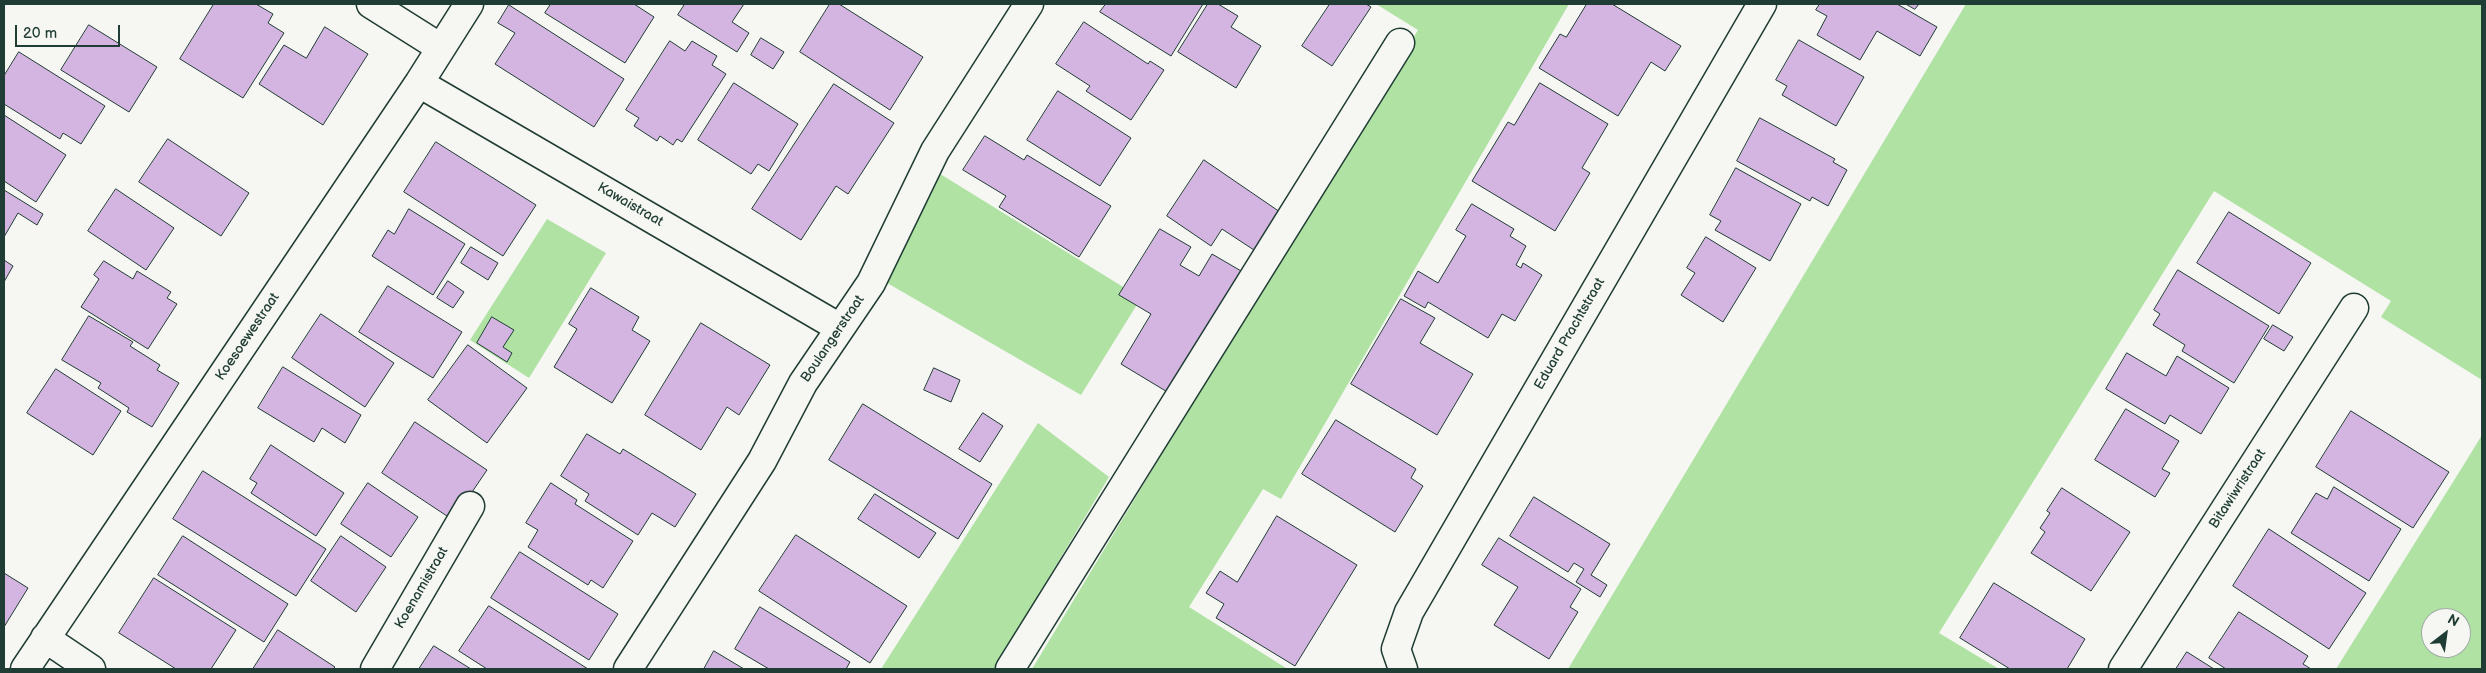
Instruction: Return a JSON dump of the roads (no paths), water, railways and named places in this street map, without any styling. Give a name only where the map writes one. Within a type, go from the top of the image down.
[{"type":"street","points":[[371,4],[441,48]]},
{"type":"street","name":"Koesoewestraat","points":[[26,669],[419,83],[469,4]]},
{"type":"street","name":"Boulangerstraat","points":[[628,669],[762,461],[803,383],[871,283],[935,151],[1029,4]]},
{"type":"street","name":"Eduard Prachtstraat","points":[[1403,669],[1396,648],[1409,612],[1762,4]]},
{"type":"street","points":[[1010,669],[1400,43]]},
{"type":"street","name":"Kawaistraat","points":[[419,83],[840,328]]},
{"type":"street","name":"Bitawiwristraat","points":[[2123,669],[2354,308]]},
{"type":"street","name":"Koenamistraat","points":[[374,669],[470,506]]},
{"type":"street","points":[[45,638],[91,669]]}]
